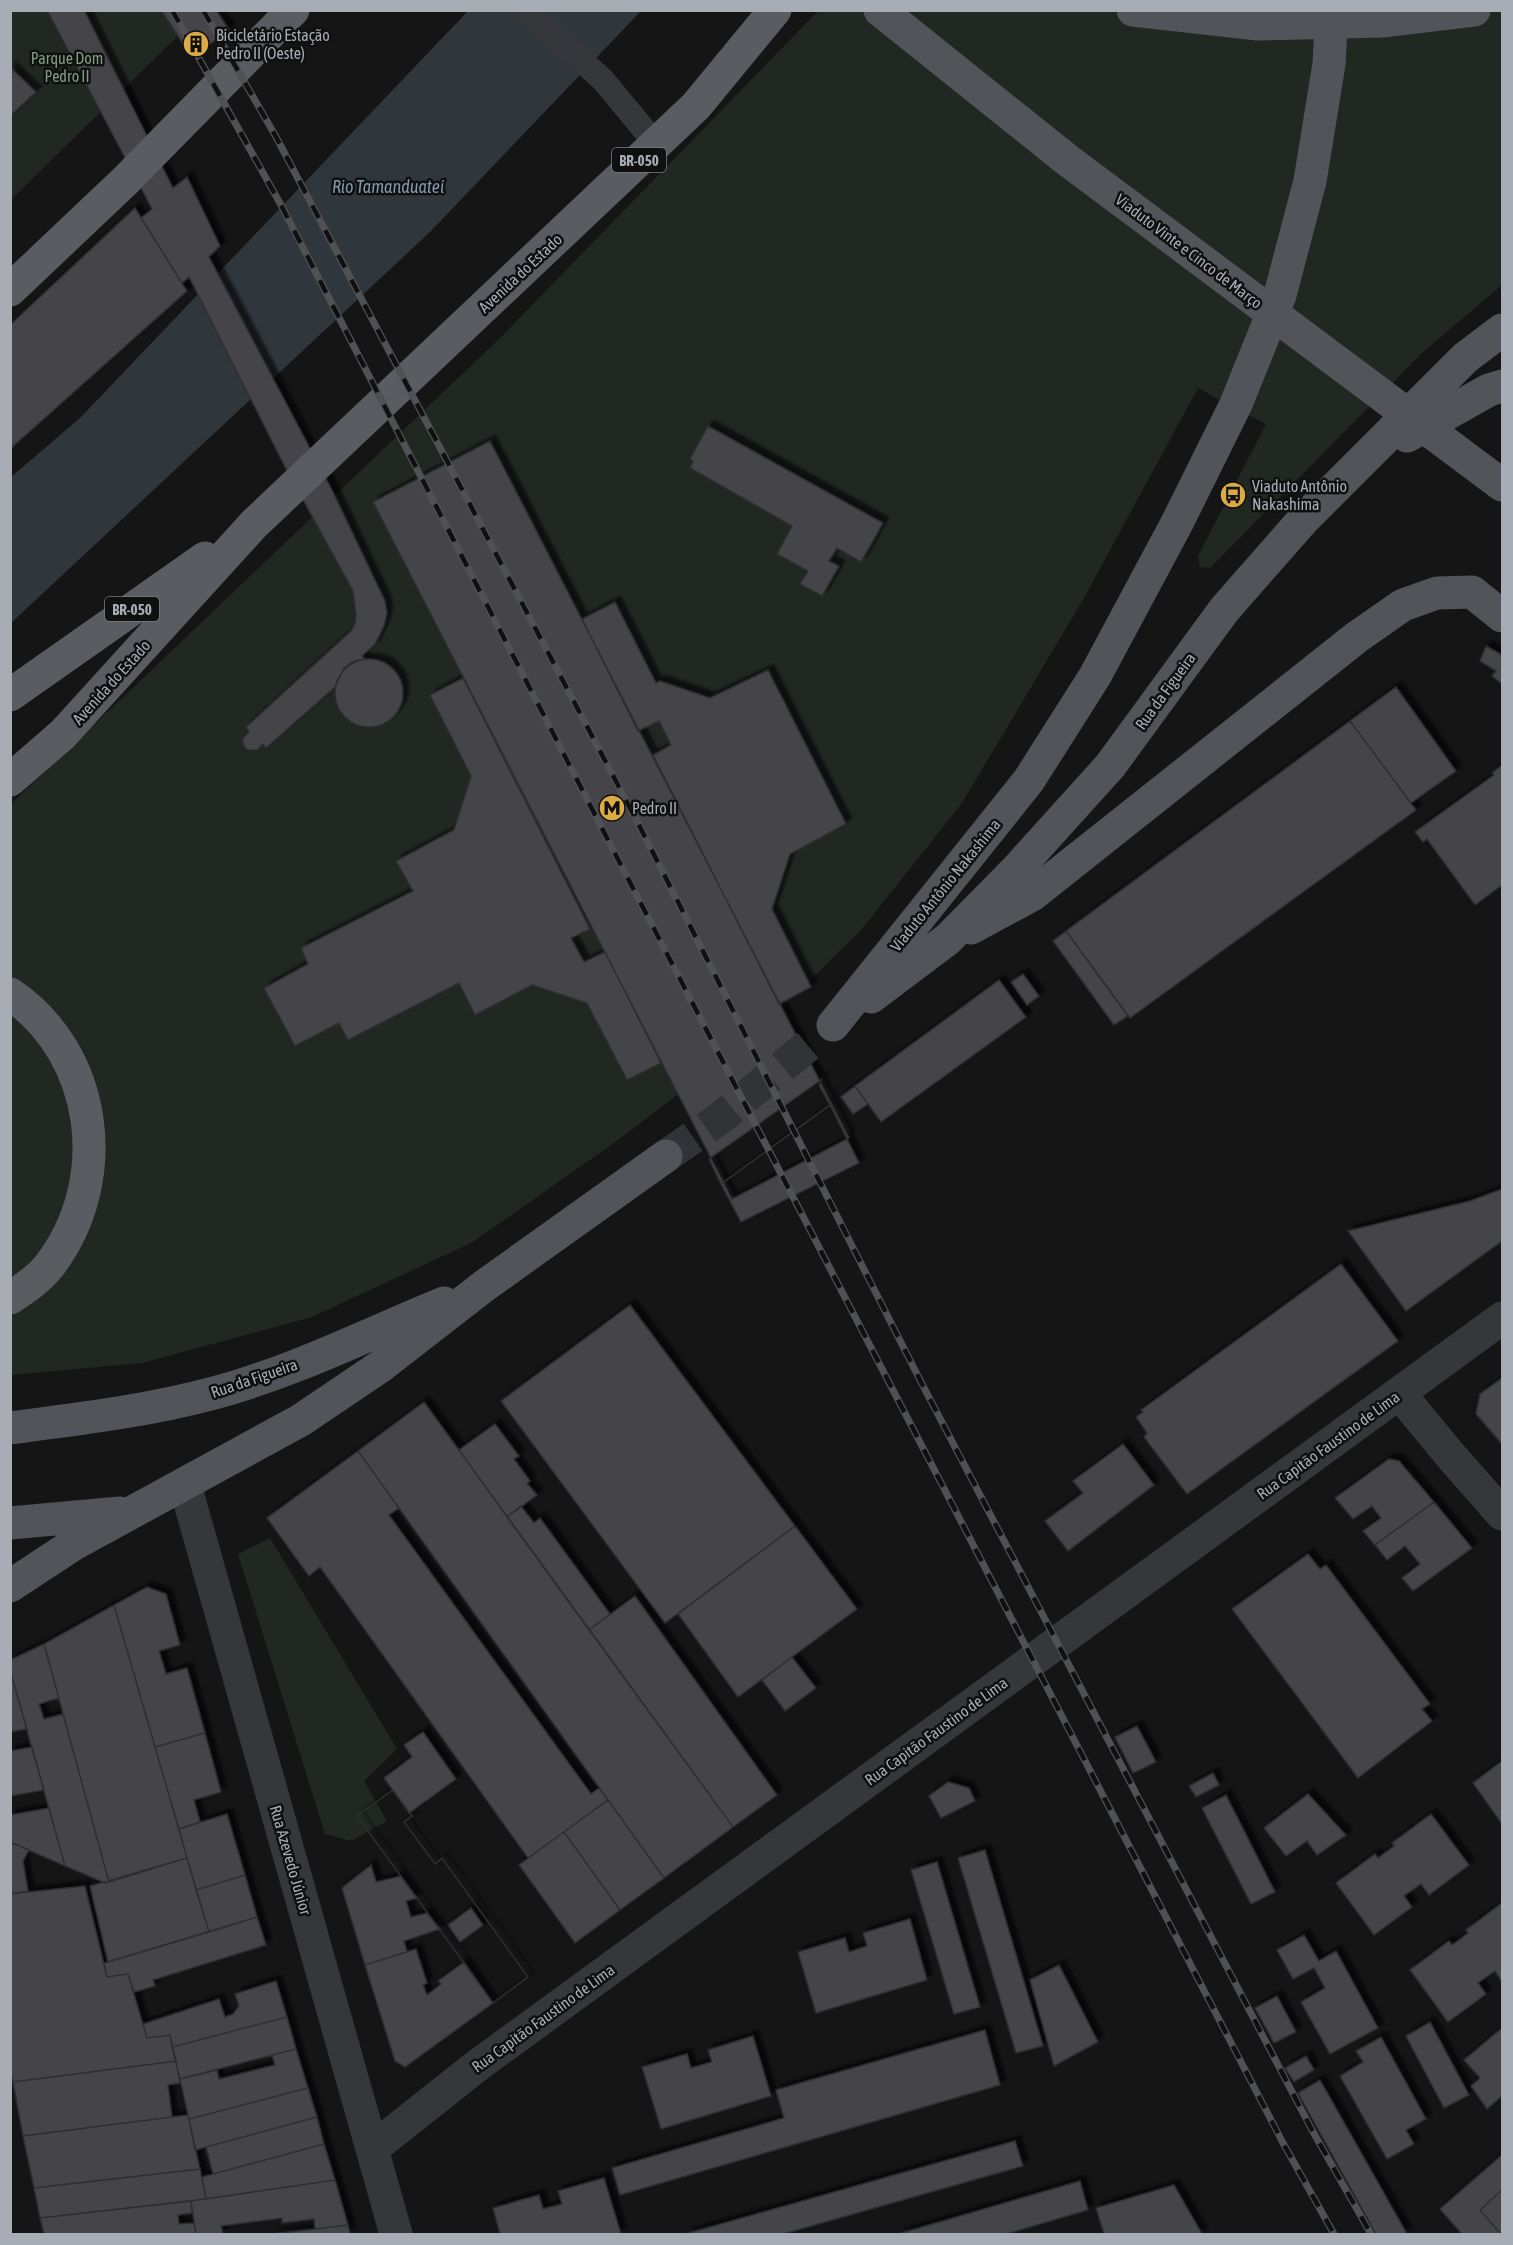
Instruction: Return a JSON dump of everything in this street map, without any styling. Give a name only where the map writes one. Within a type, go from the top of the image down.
[{"type":"highway","points":[[10,290],[125,181],[293,10]]},
{"type":"highway","name":"Avenida do Estado","points":[[10,780],[63,734],[254,524],[696,106],[775,10]]},
{"type":"highway","name":"Avenida do Estado","points":[[10,695],[254,524]]},
{"type":"highway","points":[[10,994],[49,1028],[68,1056],[83,1093],[90,1140],[87,1180],[78,1211],[66,1239],[49,1267],[28,1286],[10,1298]]},
{"type":"main road","name":"Viaduto Vinte e Cinco de Março","points":[[880,10],[1066,159],[1503,485]]},
{"type":"main road","points":[[1133,10],[1258,24],[1382,21],[1474,10]]},
{"type":"main road","name":"Viaduto Antônio Nakashima","points":[[824,1032],[1029,780],[1095,676],[1177,523],[1236,405],[1280,295],[1311,181],[1329,64],[1332,10]]},
{"type":"main road","name":"Rua da Figueira","points":[[824,1032],[948,939],[1017,869],[1110,766],[1224,610],[1303,520],[1465,358],[1503,330]]},
{"type":"main road","points":[[1361,462],[1489,390],[1503,386]]},
{"type":"main road","points":[[948,939],[1005,912],[1032,895],[1357,637],[1403,605],[1437,593],[1472,591],[1503,616]]},
{"type":"main road","name":"Rua da Figueira","points":[[10,1586],[74,1544],[300,1420],[381,1366],[484,1286],[666,1156]]},
{"type":"main road","name":"Rua da Figueira","points":[[10,1428],[124,1413],[214,1393],[297,1364],[484,1286]]},
{"type":"main road","points":[[10,1523],[134,1512]]},
{"type":"street","points":[[526,10],[603,80],[656,144]]},
{"type":"street","name":"Rua Capitão Faustino de Lima","points":[[372,2149],[478,2065],[1503,1318]]},
{"type":"street","points":[[1399,1393],[1503,1514]]},
{"type":"street","name":"Rua Azevedo Júnior","points":[[185,1485],[396,2235]]},
{"type":"green space","name":"Parque Dom Pedro II","points":[[11,11],[203,11],[11,200]]},
{"type":"green space","points":[[818,11],[1502,11],[1502,285],[1424,351],[1210,568],[1200,567],[1198,556],[1266,424],[1198,388],[1084,598],[962,803],[862,929],[747,1042],[618,1140],[473,1242],[312,1317],[142,1363],[11,1375],[11,804],[500,338]]},
{"type":"green space","points":[[270,1538],[397,1749],[364,1781],[387,1821],[351,1841],[325,1834],[238,1554]]},
{"type":"water","name":"Rio Tamanduateí","points":[[468,11],[641,11],[430,232],[11,623],[11,477],[80,418]]},
{"type":"building","points":[[47,10],[84,10],[173,188],[187,177],[220,246],[209,257],[332,490],[385,601],[387,613],[384,626],[375,644],[362,656],[365,659],[354,661],[344,668],[335,687],[266,748],[263,744],[257,750],[245,748],[242,740],[249,731],[246,727],[351,631],[356,615],[353,591],[285,467],[189,277],[182,283],[141,218],[152,209]]},
{"type":"building","name":"Bicicletário Estação Pedro II (Oeste)","points":[[161,10],[216,10],[230,31],[191,56]]},
{"type":"building","points":[[10,67],[36,92],[10,116]]},
{"type":"building","points":[[135,208],[187,291],[10,449],[10,325]]},
{"type":"building","points":[[708,426],[883,523],[861,562],[837,548],[829,561],[839,566],[822,596],[800,584],[808,571],[777,554],[792,526],[690,468],[693,461],[690,459]]},
{"type":"building","points":[[490,441],[849,1138],[732,1199],[373,502]]},
{"type":"building","points":[[615,602],[656,683],[660,681],[710,698],[768,670],[846,824],[790,854],[772,909],[811,987],[779,1004],[653,755],[671,745],[659,721],[638,731],[582,619]]},
{"type":"building","points":[[1486,646],[1502,655],[1502,684],[1492,676],[1496,671],[1480,661]]},
{"type":"building","points":[[362,659],[376,659],[388,664],[398,674],[403,693],[398,712],[388,722],[376,727],[362,727],[350,722],[340,712],[335,700],[335,686],[340,674],[350,664]]},
{"type":"building","points":[[463,678],[590,929],[571,938],[584,962],[605,952],[661,1063],[627,1080],[587,1003],[532,985],[475,1015],[459,983],[348,1040],[339,1023],[295,1046],[264,988],[308,964],[301,948],[413,891],[396,861],[454,830],[471,776],[430,695]]},
{"type":"building","points":[[1396,687],[1456,771],[1411,803],[1350,721]]},
{"type":"building","points":[[1350,721],[1416,810],[1130,1018],[1066,931]]},
{"type":"building","points":[[1502,765],[1502,885],[1475,905],[1427,839],[1423,842],[1415,832],[1494,775],[1492,773]]},
{"type":"building","points":[[1066,931],[1128,1016],[1114,1025],[1053,941]]},
{"type":"building","points":[[1023,974],[1039,996],[1027,1005],[1011,982]]},
{"type":"building","points":[[999,980],[1026,1017],[881,1122],[855,1086]]},
{"type":"building","points":[[821,1080],[819,1085],[830,1105],[721,1184],[709,1159]]},
{"type":"building","points":[[855,1086],[868,1104],[853,1114],[841,1097]]},
{"type":"building","points":[[830,1105],[859,1163],[741,1222],[721,1184]]},
{"type":"building","points":[[1502,1189],[1502,1241],[1406,1311],[1348,1231],[1470,1201]]},
{"type":"building","points":[[1341,1264],[1398,1341],[1187,1494],[1144,1437],[1147,1433],[1136,1417],[1143,1412],[1141,1410]]},
{"type":"building","points":[[630,1305],[795,1526],[665,1623],[501,1401]]},
{"type":"building","points":[[1502,1378],[1502,1444],[1476,1414],[1480,1394]]},
{"type":"building","points":[[424,1402],[733,1827],[664,1878],[358,1451]]},
{"type":"building","points":[[495,1424],[519,1456],[514,1459],[530,1481],[527,1483],[537,1495],[507,1517],[459,1450]]},
{"type":"building","points":[[1123,1444],[1154,1485],[1068,1551],[1045,1521],[1083,1493],[1073,1481]]},
{"type":"building","points":[[358,1451],[399,1508],[389,1515],[591,1794],[599,1788],[608,1800],[528,1858],[320,1567],[309,1576],[267,1518]]},
{"type":"building","points":[[1389,1459],[1399,1461],[1434,1502],[1375,1545],[1363,1531],[1381,1518],[1372,1506],[1353,1519],[1335,1498]]},
{"type":"building","points":[[1434,1502],[1472,1548],[1413,1591],[1402,1578],[1420,1564],[1405,1546],[1387,1560],[1375,1545]]},
{"type":"building","points":[[521,1506],[534,1523],[540,1518],[610,1614],[589,1630],[507,1517]]},
{"type":"building","points":[[795,1526],[857,1609],[738,1697],[678,1614]]},
{"type":"building","points":[[1308,1554],[1320,1569],[1326,1565],[1430,1704],[1422,1709],[1432,1721],[1358,1778],[1232,1609]]},
{"type":"building","points":[[147,1587],[166,1594],[180,1645],[159,1651],[166,1674],[187,1668],[205,1733],[155,1747],[114,1605]]},
{"type":"building","points":[[635,1596],[777,1795],[733,1827],[589,1630]]},
{"type":"building","points":[[114,1605],[187,1858],[109,1882],[44,1644]]},
{"type":"building","points":[[44,1644],[59,1698],[39,1704],[44,1719],[63,1714],[109,1882],[105,1883],[65,1866],[10,1670],[10,1660]]},
{"type":"building","points":[[792,1657],[816,1688],[785,1711],[762,1680]]},
{"type":"building","points":[[10,1670],[27,1729],[10,1732]]},
{"type":"building","points":[[1137,1726],[1156,1762],[1133,1773],[1115,1737]]},
{"type":"building","points":[[423,1732],[456,1779],[409,1813],[384,1778],[412,1757],[404,1745]]},
{"type":"building","points":[[205,1733],[221,1792],[194,1800],[200,1822],[179,1829],[155,1747]]},
{"type":"building","points":[[32,1747],[44,1790],[10,1796],[10,1751]]},
{"type":"building","points":[[1502,1761],[1502,1824],[1473,1783]]},
{"type":"building","points":[[1213,1773],[1219,1785],[1196,1797],[1189,1786]]},
{"type":"building","points":[[948,1782],[969,1788],[975,1801],[941,1818],[929,1796]]},
{"type":"building","points":[[393,1790],[412,1816],[404,1822],[435,1864],[442,1858],[528,1977],[493,2003],[357,1816]],"holes":[[[471,1908],[483,1925],[460,1942],[448,1925]]]},
{"type":"building","points":[[393,1790],[412,1816],[404,1822],[435,1864],[442,1858],[528,1977],[493,2003],[357,1816]]},
{"type":"building","points":[[1308,1794],[1346,1835],[1317,1855],[1307,1841],[1286,1856],[1264,1828]]},
{"type":"building","points":[[1226,1795],[1275,1892],[1251,1904],[1202,1808]]},
{"type":"building","points":[[608,1800],[664,1878],[620,1910],[564,1832]]},
{"type":"building","points":[[49,1808],[65,1866],[10,1842],[10,1815]]},
{"type":"building","points":[[227,1814],[245,1875],[196,1890],[179,1829]]},
{"type":"building","points":[[1431,1814],[1469,1865],[1429,1895],[1421,1884],[1404,1896],[1412,1907],[1374,1935],[1336,1883],[1375,1854],[1378,1858],[1394,1846],[1392,1843]]},
{"type":"building","points":[[564,1832],[620,1910],[575,1943],[519,1865]]},
{"type":"building","points":[[10,1842],[29,1850],[23,1861],[28,1891],[10,1894]]},
{"type":"building","points":[[985,1850],[1043,2046],[1016,2053],[958,1858]]},
{"type":"building","points":[[187,1858],[209,1932],[108,1962],[90,1886]]},
{"type":"building","points":[[937,1862],[980,2007],[954,2014],[911,1870]]},
{"type":"building","points":[[371,1865],[376,1882],[401,1876],[417,1898],[406,1901],[411,1917],[427,1913],[440,1929],[404,1941],[407,1952],[365,1965],[342,1888]]},
{"type":"building","points":[[245,1875],[257,1917],[209,1932],[196,1890]]},
{"type":"building","points":[[85,1886],[107,1977],[128,1974],[147,2038],[170,2035],[176,2061],[13,2082],[10,2072],[10,1894]]},
{"type":"building","points":[[1502,1903],[1502,1982],[1495,1971],[1478,1983],[1486,1994],[1448,2022],[1410,1970],[1449,1941],[1452,1945],[1468,1933],[1466,1930]]},
{"type":"building","points":[[257,1917],[266,1945],[153,1980],[155,1986],[134,1992],[128,1974],[107,1977],[104,1963]]},
{"type":"building","points":[[910,1919],[927,1980],[816,2013],[798,1952],[845,1938],[849,1952],[867,1946],[863,1933]]},
{"type":"building","points":[[1304,1935],[1319,1961],[1336,1951],[1378,2028],[1330,2054],[1301,2002],[1325,1988],[1314,1968],[1293,1979],[1277,1950]]},
{"type":"building","points":[[416,1949],[427,1983],[423,1985],[427,1995],[441,1984],[438,1981],[464,1962],[493,2003],[405,2067],[395,2061],[365,1965]]},
{"type":"building","points":[[1059,1965],[1098,2042],[1054,2066],[1030,1980]]},
{"type":"building","points":[[276,1981],[287,2017],[172,2047],[170,2035],[147,2038],[143,2024],[219,1999],[225,2017],[233,2014],[239,2006],[235,1994]]},
{"type":"building","points":[[1277,1996],[1296,2032],[1274,2043],[1255,2008]]},
{"type":"building","points":[[287,2017],[296,2049],[180,2079],[172,2047]]},
{"type":"building","points":[[1430,2022],[1469,2095],[1444,2108],[1406,2036]]},
{"type":"building","points":[[1502,2028],[1502,2096],[1487,2109],[1471,2086],[1480,2078],[1464,2060]]},
{"type":"building","points":[[985,2030],[1000,2085],[620,2195],[612,2168],[784,2118],[776,2090]]},
{"type":"building","points":[[753,2036],[771,2096],[661,2129],[642,2067],[687,2054],[691,2068],[712,2062],[708,2050]]},
{"type":"building","points":[[1381,2037],[1426,2119],[1406,2130],[1414,2144],[1387,2159],[1340,2076],[1363,2062],[1356,2051]]},
{"type":"building","points":[[296,2049],[308,2088],[189,2119],[180,2079],[217,2070],[219,2079],[275,2065],[272,2055]]},
{"type":"building","points":[[1306,2056],[1314,2070],[1294,2082],[1285,2068]]},
{"type":"building","points":[[176,2061],[180,2083],[168,2085],[172,2117],[23,2136],[13,2082]]},
{"type":"building","points":[[1320,2080],[1407,2234],[1376,2234],[1298,2093]]},
{"type":"building","points":[[308,2088],[317,2117],[195,2150],[189,2119]]},
{"type":"building","points":[[188,2115],[200,2169],[34,2188],[23,2136]]},
{"type":"building","points":[[317,2117],[324,2144],[213,2174],[206,2147]]},
{"type":"building","points":[[1015,2141],[1023,2166],[783,2234],[685,2234]]},
{"type":"building","points":[[324,2144],[335,2180],[206,2199],[202,2177]]},
{"type":"building","points":[[1502,2155],[1502,2190],[1480,2210],[1501,2234],[1462,2234],[1440,2209]]},
{"type":"building","points":[[200,2169],[206,2199],[40,2218],[34,2188]]},
{"type":"building","points":[[604,2178],[621,2234],[500,2234],[493,2208],[539,2195],[543,2209],[562,2204],[558,2191]]},
{"type":"building","points":[[335,2180],[348,2225],[315,2229],[314,2219],[282,2223],[282,2218],[221,2226],[223,2234],[196,2234],[191,2201]]},
{"type":"building","points":[[1080,2181],[1088,2210],[1006,2234],[898,2234]]},
{"type":"building","points":[[1174,2185],[1202,2234],[1104,2234],[1096,2208]]},
{"type":"building","points":[[1502,2190],[1502,2234],[1501,2234],[1480,2210]]},
{"type":"building","points":[[191,2201],[192,2213],[178,2215],[179,2224],[194,2223],[196,2234],[44,2234],[40,2218]]},
{"type":"building","points":[[348,2225],[350,2234],[272,2234],[315,2229]]},
{"type":"tunnel","points":[[666,1156],[719,1119],[816,1039]]},
{"type":"railway","points":[[172,10],[281,205],[1283,2143],[1334,2234]]},
{"type":"railway","points":[[203,10],[275,135],[638,823],[921,1382],[1312,2130],[1371,2234]]},
{"type":"place","name":"Bicicletário Estação Pedro II (Oeste)","points":[[196,44]]},
{"type":"place","name":"Viaduto Antônio Nakashima","points":[[1233,495]]},
{"type":"place","name":"Pedro II","points":[[612,808]]}]
